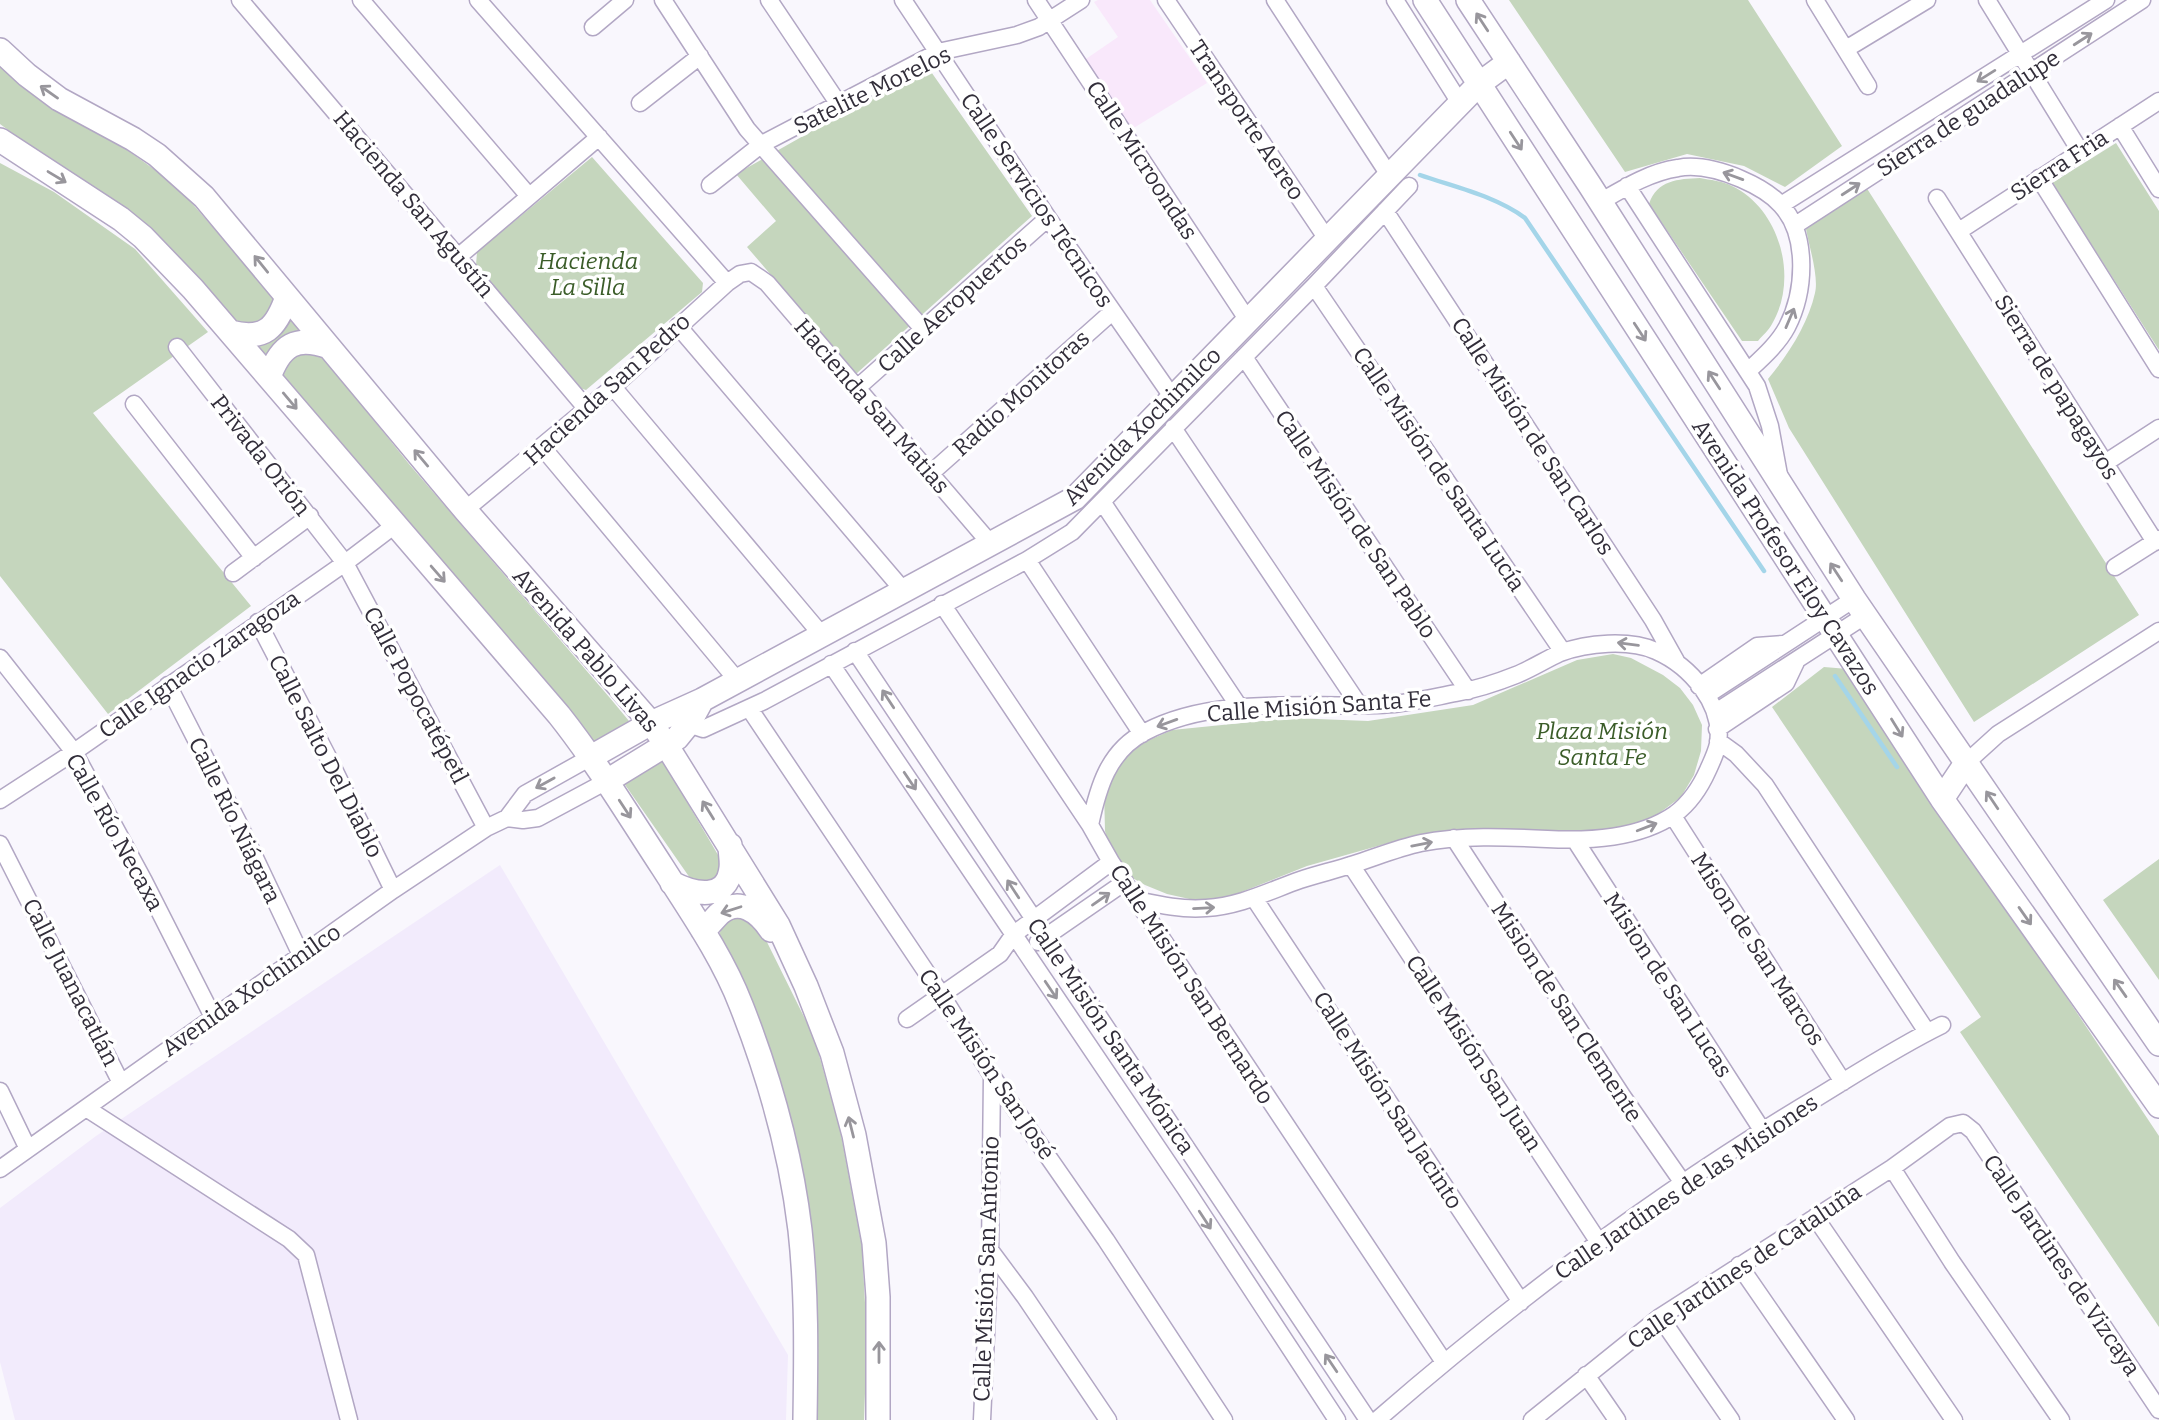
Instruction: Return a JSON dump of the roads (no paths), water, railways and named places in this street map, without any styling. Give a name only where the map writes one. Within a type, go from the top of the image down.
[{"type":"main road","name":"Avenida Profesor Eloy Cavazos","points":[[1425,0],[1832,625],[1942,799],[2159,1106]]},
{"type":"main road","name":"Avenida Profesor Eloy Cavazos","points":[[1468,0],[1860,607],[2159,1044]]},
{"type":"main road","name":"Avenida Pablo Livas","points":[[0,50],[51,93],[134,139],[172,167],[221,216],[465,510],[651,723],[667,746],[778,925],[832,1053],[854,1136],[874,1243],[878,1297],[878,1420]]},
{"type":"main road","name":"Avenida Xochimilco","points":[[591,757],[651,723],[691,710],[737,680],[990,543],[1054,512],[1075,498],[1327,239],[1399,180],[1460,103],[1479,84],[1509,62]]},
{"type":"main road","points":[[0,140],[30,162],[101,205],[144,237],[186,280],[536,688],[591,757],[703,931],[741,1004],[785,1148],[800,1229],[807,1318],[805,1420]]},
{"type":"main road","points":[[1562,212],[1595,193]]},
{"type":"main road","points":[[230,332],[252,336],[265,332],[276,320],[288,296]]},
{"type":"main road","points":[[270,377],[281,355],[293,344],[310,341],[329,347]]},
{"type":"main road","name":"Avenida Xochimilco","points":[[607,781],[667,746],[691,710]]},
{"type":"main road","points":[[1942,799],[1966,763]]},
{"type":"main road","points":[[672,883],[697,893],[715,891],[724,884],[731,871],[730,845]]},
{"type":"main road","points":[[703,931],[727,909],[736,906],[748,907],[764,919],[806,986]]},
{"type":"street","name":"Hacienda San Agustín","points":[[240,0],[587,409]]},
{"type":"street","points":[[361,0],[528,195]]},
{"type":"street","points":[[478,0],[727,283]]},
{"type":"street","points":[[593,27],[625,0]]},
{"type":"street","points":[[663,0],[747,129],[923,329]]},
{"type":"street","points":[[769,0],[838,103]]},
{"type":"street","name":"Calle Servicios Técnicos","points":[[902,0],[1173,398]]},
{"type":"street","name":"Calle Microondas","points":[[1037,0],[1247,319]]},
{"type":"street","name":"Satelite Morelos","points":[[710,185],[762,144],[938,52],[1017,35],[1051,21],[1082,0]]},
{"type":"street","name":"Transporte Aereo","points":[[1166,0],[1327,239]]},
{"type":"street","points":[[691,710],[696,727],[706,728],[749,708],[1027,560],[1072,532],[1385,211],[1399,180],[1275,0]]},
{"type":"street","points":[[1395,0],[1460,103]]},
{"type":"street","points":[[1815,0],[1868,86]]},
{"type":"street","points":[[1846,49],[1925,0]]},
{"type":"street","points":[[1987,0],[2080,151]]},
{"type":"street","name":"Sierra de guadalupe","points":[[1781,205],[2106,0]]},
{"type":"street","name":"Sierra de guadalupe","points":[[1794,226],[2142,0]]},
{"type":"street","points":[[640,103],[700,56]]},
{"type":"street","name":"Sierra Fria","points":[[1959,231],[2159,101]]},
{"type":"street","points":[[2120,126],[2159,189]]},
{"type":"street","points":[[458,257],[599,137]]},
{"type":"street","points":[[1595,193],[1627,186],[1678,168],[1695,167],[1716,171],[1752,184],[1781,205],[1794,226],[1801,265],[1795,309],[1786,329],[1748,371]]},
{"type":"street","points":[[2039,178],[2159,369]]},
{"type":"street","points":[[1627,186],[1757,386],[1770,426],[1780,483]]},
{"type":"street","name":"Sierra de papagayos","points":[[1937,198],[2157,540]]},
{"type":"street","name":"Calle Misión de San Carlos","points":[[1385,211],[1653,620],[1677,662]]},
{"type":"street","name":"Calle Aeropuertos","points":[[856,389],[1048,218]]},
{"type":"street","name":"Hacienda San Pedro","points":[[465,510],[543,448],[727,283],[740,274],[751,272]]},
{"type":"street","name":"Hacienda San Matias","points":[[751,272],[767,283],[990,543]]},
{"type":"street","name":"Calle Misión de Santa Lucía","points":[[1314,286],[1563,652]]},
{"type":"street","name":"Radio Monitoras","points":[[930,474],[1112,312]]},
{"type":"street","points":[[678,326],[903,590]]},
{"type":"street","name":"Privada Orión","points":[[177,347],[345,563]]},
{"type":"street","name":"Calle Misión de San Pablo","points":[[1244,357],[1468,691]]},
{"type":"street","points":[[613,387],[821,634]]},
{"type":"street","points":[[134,404],[254,558]]},
{"type":"street","points":[[1173,428],[1359,705]]},
{"type":"street","points":[[2105,463],[2159,428]]},
{"type":"street","points":[[543,448],[737,680]]},
{"type":"street","points":[[1103,503],[1240,708]]},
{"type":"street","points":[[233,573],[310,516]]},
{"type":"street","name":"Calle Ignacio Zaragoza","points":[[0,800],[74,752],[396,525]]},
{"type":"street","points":[[2115,567],[2157,540]]},
{"type":"street","points":[[1027,560],[1142,734]]},
{"type":"street","name":"Calle Popocatépetl","points":[[345,563],[486,828]]},
{"type":"street","name":"Calle Misión San Bernardo","points":[[942,604],[1444,1362]]},
{"type":"street","points":[[1703,690],[1785,644],[1832,625],[1860,607]]},
{"type":"street","name":"Calle Salto Del Diablo","points":[[258,622],[393,890]]},
{"type":"street","points":[[1716,712],[1796,662],[1832,625]]},
{"type":"street","points":[[1966,763],[1987,743],[2159,631]]},
{"type":"street","name":"Calle Misión Santa Fe","points":[[1090,825],[1098,789],[1106,771],[1129,743],[1142,734],[1181,718],[1240,708],[1395,704],[1468,691],[1520,673],[1563,652],[1618,642],[1655,650],[1677,662],[1703,690],[1716,712],[1718,735],[1700,786],[1690,802],[1673,816],[1644,829],[1618,836],[1575,840],[1454,838],[1418,844],[1225,906],[1183,908],[1137,900]]},
{"type":"street","name":"Calle Misión Santa Mónica","points":[[855,651],[1368,1420]]},
{"type":"street","name":"Calle Río Necaxa","points":[[0,658],[74,752],[144,881],[212,1017]]},
{"type":"street","points":[[1796,662],[1786,683],[1718,735],[1765,785],[1927,1032]]},
{"type":"street","name":"Calle Misión Santa Mónica","points":[[831,664],[1185,1188],[1337,1420]]},
{"type":"street","name":"Calle Río Niágara","points":[[168,685],[239,824],[301,955]]},
{"type":"street","name":"Calle Misión San José","points":[[749,708],[1224,1420]]},
{"type":"street","points":[[1953,744],[1987,743]]},
{"type":"street","name":"Avenida Xochimilco","points":[[0,1169],[393,890],[486,828],[507,818],[525,794],[591,757]]},
{"type":"street","name":"Avenida Xochimilco","points":[[507,818],[538,818],[607,781]]},
{"type":"street","name":"Mison de San Marcos","points":[[1673,816],[1843,1082]]},
{"type":"street","name":"Mision de San Clemente","points":[[1454,838],[1623,1097],[1683,1183]]},
{"type":"street","name":"Mision de San Lucas","points":[[1575,840],[1762,1130]]},
{"type":"street","name":"Calle Juanacatlán","points":[[0,844],[121,1083]]},
{"type":"street","points":[[907,1019],[1000,954],[1014,934],[1111,862]]},
{"type":"street","name":"Calle Misión San Juan","points":[[1351,864],[1598,1241]]},
{"type":"street","points":[[1000,954],[1025,950],[1125,882]]},
{"type":"street","name":"Calle Misión San Jacinto","points":[[1254,898],[1521,1302]]},
{"type":"street","name":"Calle Jardines de las Misiones","points":[[1377,1420],[1444,1362],[1598,1241],[1762,1130],[1942,1025]]},
{"type":"street","name":"Calle Misión San Antonio","points":[[982,1420],[990,1250],[992,1076]]},
{"type":"street","points":[[0,1091],[28,1149]]},
{"type":"street","points":[[86,1108],[289,1239],[306,1255],[349,1420]]},
{"type":"street","name":"Calle Jardines de Cataluña","points":[[1532,1420],[1660,1317],[1892,1168],[1950,1126],[1963,1123]]},
{"type":"street","name":"Calle Jardines de Vizcaya","points":[[1963,1123],[1973,1131],[2159,1410]]},
{"type":"street","points":[[1892,1168],[1952,1262],[2061,1420]]},
{"type":"street","points":[[1185,1188],[1205,1175]]},
{"type":"street","points":[[1815,1217],[1954,1420]]},
{"type":"street","points":[[990,1250],[1108,1420]]},
{"type":"street","points":[[1739,1265],[1846,1420]]},
{"type":"street","points":[[1660,1317],[1731,1420]]},
{"type":"street","points":[[1586,1375],[1617,1420]]},
{"type":"waterway","points":[[1420,175],[1488,198],[1525,218],[1764,571]]},
{"type":"waterway","points":[[1835,676],[1897,767]]},
{"type":"park label","name":"Hacienda La Silla","points":[[588,274]]},
{"type":"park label","name":"Plaza Misión Santa Fe","points":[[1602,744]]}]
